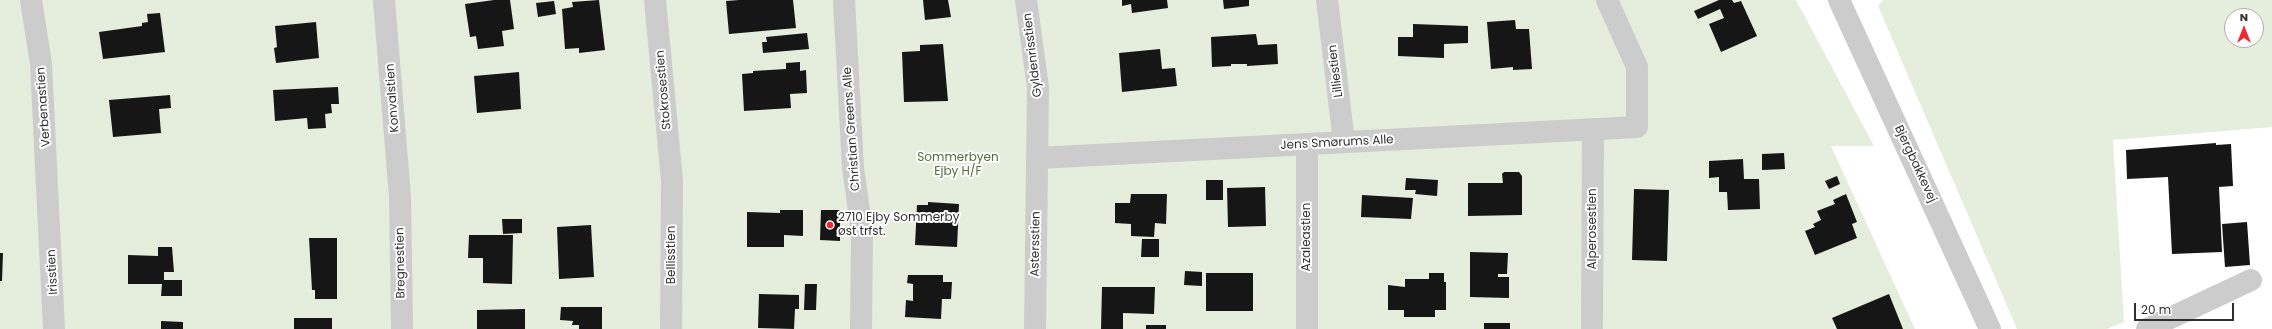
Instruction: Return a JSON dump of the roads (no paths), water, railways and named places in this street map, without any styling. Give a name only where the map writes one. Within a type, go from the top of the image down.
[{"type":"street","name":"Verbenastien","points":[[30,0],[41,64],[50,215]]},
{"type":"street","name":"Konvalstien","points":[[384,0],[400,197]]},
{"type":"street","name":"Stokrosestien","points":[[655,0],[672,180]]},
{"type":"street","name":"Christian Greens Alle","points":[[844,0],[853,168],[862,231],[861,329]]},
{"type":"street","name":"Gyldenrisstien","points":[[1026,0],[1038,88],[1038,158]]},
{"type":"street","name":"Lilliestien","points":[[1327,0],[1344,142]]},
{"type":"street","name":"Jens Smørums Alle","points":[[1038,158],[1637,127],[1639,89],[1637,67],[1607,0]]},
{"type":"street","name":"Bjergbakkevej","points":[[1838,0],[1990,329]]},
{"type":"street","name":"Alperosestien","points":[[1592,329],[1593,129]]},
{"type":"street","name":"Azaleastien","points":[[1307,329],[1308,144]]},
{"type":"street","name":"Astersstien","points":[[1035,329],[1038,158]]},
{"type":"street","name":"Bellisstien","points":[[671,329],[672,180]]},
{"type":"street","name":"Bregnestien","points":[[400,197],[402,329]]},
{"type":"street","name":"Irisstien","points":[[50,215],[54,329]]},
{"type":"street","points":[[2147,329],[2251,280]]},
{"type":"street","points":[[1592,329],[1604,329]]},
{"type":"place","name":"2710 Ejby Sommerby øst trfst.","points":[[830,225]]},
{"type":"park label","name":"Sommerbyen Ejby H/F","points":[[958,165]]}]
